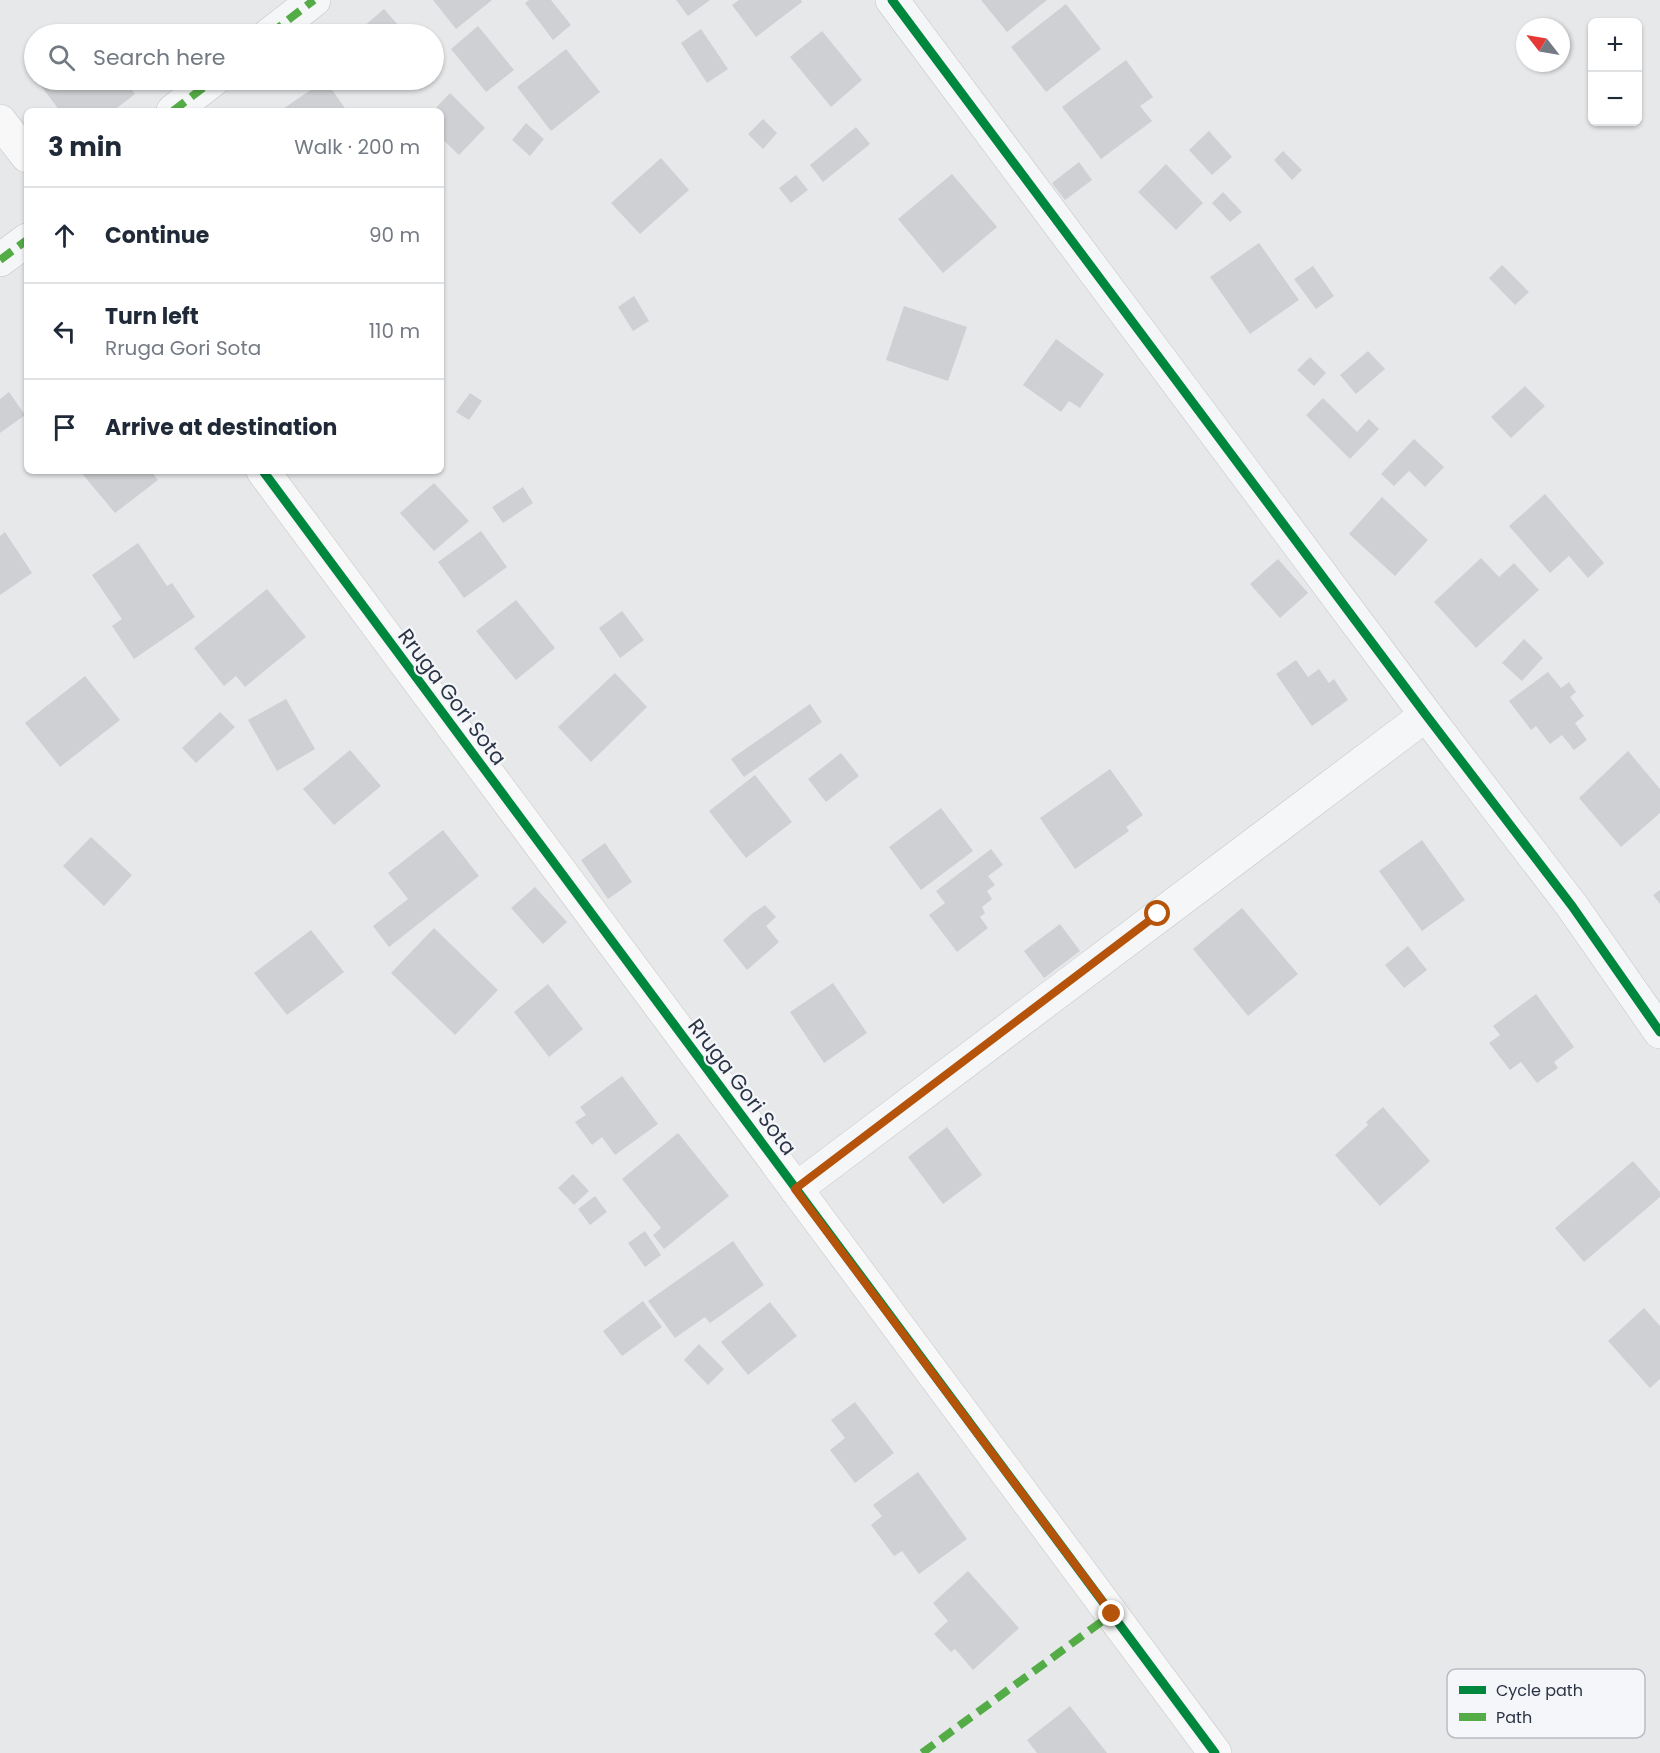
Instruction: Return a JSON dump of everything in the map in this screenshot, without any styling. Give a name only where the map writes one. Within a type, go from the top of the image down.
[{"type":"street","points":[[283,24],[314,0]]},
{"type":"street","points":[[892,0],[1426,715],[1572,906],[1660,1032]]},
{"type":"street","points":[[177,108],[200,90]]},
{"type":"street","points":[[0,121],[24,152]]},
{"type":"street","points":[[0,260],[24,242]]},
{"type":"street","name":"Rruga Gori Sota","points":[[264,474],[1215,1753]]},
{"type":"street","points":[[795,1189],[1426,715]]},
{"type":"building","points":[[433,0],[492,0],[456,29]]},
{"type":"building","points":[[529,0],[551,0],[571,25],[553,40],[525,3]]},
{"type":"building","points":[[676,0],[710,0],[688,16]]},
{"type":"building","points":[[739,0],[801,0],[802,2],[756,37],[732,5]]},
{"type":"building","points":[[981,0],[1047,0],[1007,32]]},
{"type":"building","points":[[1066,4],[1101,49],[1046,92],[1011,47]]},
{"type":"building","points":[[384,9],[397,24],[367,24]]},
{"type":"building","points":[[478,26],[514,70],[486,92],[451,49]]},
{"type":"building","points":[[701,29],[728,69],[707,83],[681,43]]},
{"type":"building","points":[[822,31],[862,80],[831,107],[790,57]]},
{"type":"building","points":[[566,49],[600,92],[551,131],[517,87]]},
{"type":"building","points":[[1126,60],[1153,97],[1140,106],[1152,121],[1101,159],[1062,107]]},
{"type":"building","points":[[44,90],[132,90],[135,94],[117,108],[58,108]]},
{"type":"building","points":[[310,90],[332,90],[345,108],[284,108]]},
{"type":"building","points":[[450,93],[485,128],[459,155],[444,141],[444,108],[436,108]]},
{"type":"building","points":[[763,119],[777,133],[763,149],[748,134]]},
{"type":"building","points":[[526,123],[544,139],[530,156],[512,140]]},
{"type":"building","points":[[856,127],[870,144],[823,182],[810,165]]},
{"type":"building","points":[[1209,131],[1232,157],[1212,175],[1189,150]]},
{"type":"building","points":[[1283,151],[1302,170],[1292,180],[1274,160]]},
{"type":"building","points":[[661,158],[689,190],[640,234],[611,203]]},
{"type":"building","points":[[1079,162],[1092,180],[1065,200],[1052,183]]},
{"type":"building","points":[[1166,164],[1203,203],[1176,230],[1138,192]]},
{"type":"building","points":[[952,174],[997,227],[943,273],[898,219]]},
{"type":"building","points":[[796,175],[808,190],[791,203],[779,188]]},
{"type":"building","points":[[1223,192],[1242,212],[1230,222],[1212,203]]},
{"type":"building","points":[[1259,243],[1299,300],[1250,334],[1210,277]]},
{"type":"building","points":[[1502,265],[1529,292],[1515,305],[1489,278]]},
{"type":"building","points":[[1313,266],[1334,296],[1316,309],[1294,279]]},
{"type":"building","points":[[634,296],[649,321],[633,331],[618,307]]},
{"type":"building","points":[[904,306],[967,327],[948,381],[886,360]]},
{"type":"building","points":[[1056,339],[1104,374],[1080,408],[1069,401],[1061,412],[1023,385]]},
{"type":"building","points":[[1368,351],[1385,369],[1356,394],[1340,375]]},
{"type":"building","points":[[1310,357],[1326,373],[1314,386],[1297,370]]},
{"type":"building","points":[[1525,386],[1545,406],[1511,438],[1491,417]]},
{"type":"building","points":[[9,392],[24,416],[0,433],[0,399]]},
{"type":"building","points":[[470,393],[482,401],[469,420],[456,412]]},
{"type":"building","points":[[1323,398],[1357,432],[1369,419],[1379,429],[1350,459],[1306,415]]},
{"type":"building","points":[[1414,439],[1444,467],[1425,487],[1409,471],[1394,486],[1381,474]]},
{"type":"building","points":[[82,474],[153,474],[158,480],[115,513]]},
{"type":"building","points":[[434,483],[469,521],[434,551],[400,513]]},
{"type":"building","points":[[523,487],[533,503],[503,523],[492,507]]},
{"type":"building","points":[[1545,494],[1604,563],[1588,578],[1569,556],[1550,573],[1509,526]]},
{"type":"building","points":[[1382,497],[1428,540],[1395,576],[1349,534]]},
{"type":"building","points":[[481,531],[507,567],[464,598],[438,562]]},
{"type":"building","points":[[5,532],[32,573],[0,595],[0,536]]},
{"type":"building","points":[[138,543],[167,586],[172,583],[195,617],[134,659],[112,626],[122,619],[92,575]]},
{"type":"building","points":[[1481,558],[1499,577],[1514,563],[1539,590],[1476,648],[1434,602]]},
{"type":"building","points":[[1278,559],[1308,593],[1280,618],[1250,584]]},
{"type":"building","points":[[267,589],[306,637],[245,687],[236,676],[224,686],[194,648]]},
{"type":"building","points":[[516,600],[555,648],[516,680],[476,631]]},
{"type":"building","points":[[622,611],[644,640],[620,658],[599,628]]},
{"type":"building","points":[[1524,639],[1543,658],[1522,681],[1502,663]]},
{"type":"building","points":[[1296,660],[1308,677],[1319,669],[1329,683],[1334,679],[1348,700],[1312,726],[1276,674]]},
{"type":"building","points":[[1548,672],[1561,688],[1569,682],[1576,692],[1570,697],[1584,716],[1575,723],[1587,740],[1574,750],[1562,735],[1550,744],[1536,726],[1531,730],[1509,701]]},
{"type":"building","points":[[615,673],[647,707],[591,762],[558,727]]},
{"type":"building","points":[[85,676],[120,720],[60,767],[25,723]]},
{"type":"building","points":[[286,699],[315,749],[277,771],[248,720]]},
{"type":"building","points":[[810,704],[822,722],[744,777],[731,759]]},
{"type":"building","points":[[220,712],[235,727],[196,763],[182,748]]},
{"type":"building","points":[[350,750],[381,786],[334,825],[303,789]]},
{"type":"building","points":[[1628,751],[1660,789],[1660,813],[1621,847],[1579,798]]},
{"type":"building","points":[[841,753],[859,776],[826,802],[808,779]]},
{"type":"building","points":[[1110,769],[1143,815],[1126,827],[1129,831],[1075,869],[1040,818]]},
{"type":"building","points":[[755,775],[792,822],[746,858],[709,811]]},
{"type":"building","points":[[941,808],[973,851],[921,890],[889,847]]},
{"type":"building","points":[[443,830],[479,876],[389,947],[373,926],[408,899],[388,873]]},
{"type":"building","points":[[91,837],[132,875],[104,906],[63,866]]},
{"type":"building","points":[[1422,840],[1465,900],[1422,931],[1379,871]]},
{"type":"building","points":[[605,843],[632,882],[608,899],[581,860]]},
{"type":"building","points":[[991,849],[1003,865],[988,876],[995,885],[987,891],[992,899],[982,907],[985,913],[980,917],[988,928],[957,952],[929,915],[945,903],[936,891]]},
{"type":"building","points":[[535,887],[567,922],[543,944],[511,908]]},
{"type":"building","points":[[1660,890],[1660,904],[1653,895]]},
{"type":"building","points":[[765,905],[776,917],[766,926],[779,942],[747,970],[723,940]]},
{"type":"building","points":[[1242,908],[1298,974],[1248,1016],[1193,949]]},
{"type":"building","points":[[1060,924],[1080,951],[1044,978],[1024,951]]},
{"type":"building","points":[[434,928],[498,990],[455,1035],[391,973]]},
{"type":"building","points":[[311,930],[344,972],[287,1015],[254,973]]},
{"type":"building","points":[[1408,946],[1427,970],[1404,988],[1385,965]]},
{"type":"building","points":[[833,983],[867,1033],[824,1063],[790,1012]]},
{"type":"building","points":[[548,984],[583,1029],[549,1057],[514,1012]]},
{"type":"building","points":[[1536,994],[1574,1047],[1554,1062],[1558,1068],[1537,1083],[1521,1062],[1510,1070],[1489,1043],[1500,1035],[1493,1026]]},
{"type":"building","points":[[622,1076],[658,1124],[615,1155],[602,1137],[592,1145],[575,1122],[586,1115],[580,1107]]},
{"type":"building","points":[[1383,1107],[1430,1161],[1380,1206],[1335,1155],[1368,1125],[1366,1122]]},
{"type":"building","points":[[947,1127],[982,1175],[943,1204],[908,1157]]},
{"type":"building","points":[[678,1133],[729,1196],[664,1249],[653,1235],[661,1228],[622,1179]]},
{"type":"building","points":[[1633,1161],[1660,1192],[1660,1197],[1584,1262],[1555,1228]]},
{"type":"building","points":[[573,1174],[589,1191],[574,1205],[558,1188]]},
{"type":"building","points":[[595,1196],[607,1212],[590,1225],[578,1209]]},
{"type":"building","points":[[645,1231],[661,1255],[645,1267],[628,1243]]},
{"type":"building","points":[[733,1241],[764,1285],[710,1323],[705,1317],[675,1338],[648,1301]]},
{"type":"building","points":[[643,1301],[662,1327],[622,1356],[603,1331]]},
{"type":"building","points":[[770,1302],[797,1336],[748,1375],[721,1342]]},
{"type":"building","points":[[1644,1308],[1660,1326],[1660,1379],[1650,1388],[1608,1341]]},
{"type":"building","points":[[699,1344],[724,1369],[708,1385],[684,1360]]},
{"type":"building","points":[[855,1402],[894,1453],[855,1483],[830,1450],[845,1438],[831,1420]]},
{"type":"building","points":[[918,1472],[967,1539],[919,1574],[902,1551],[894,1556],[871,1525],[882,1516],[873,1505]]},
{"type":"building","points":[[968,1571],[1019,1628],[973,1670],[955,1649],[951,1652],[934,1634],[948,1621],[933,1603]]},
{"type":"building","points":[[1070,1706],[1107,1753],[1037,1753],[1027,1740]]},
{"type":"marked path","points":[[283,24],[314,0]]},
{"type":"marked path","points":[[177,108],[200,90]]},
{"type":"marked path","points":[[0,260],[24,242]]},
{"type":"marked path","points":[[922,1753],[1112,1614]]},
{"type":"cycle path","points":[[892,0],[1426,715],[1572,906],[1660,1032]]},
{"type":"cycle path","points":[[265,474],[1215,1753]]},
{"type":"route","points":[[1112,1614],[795,1189],[1158,914]]}]
